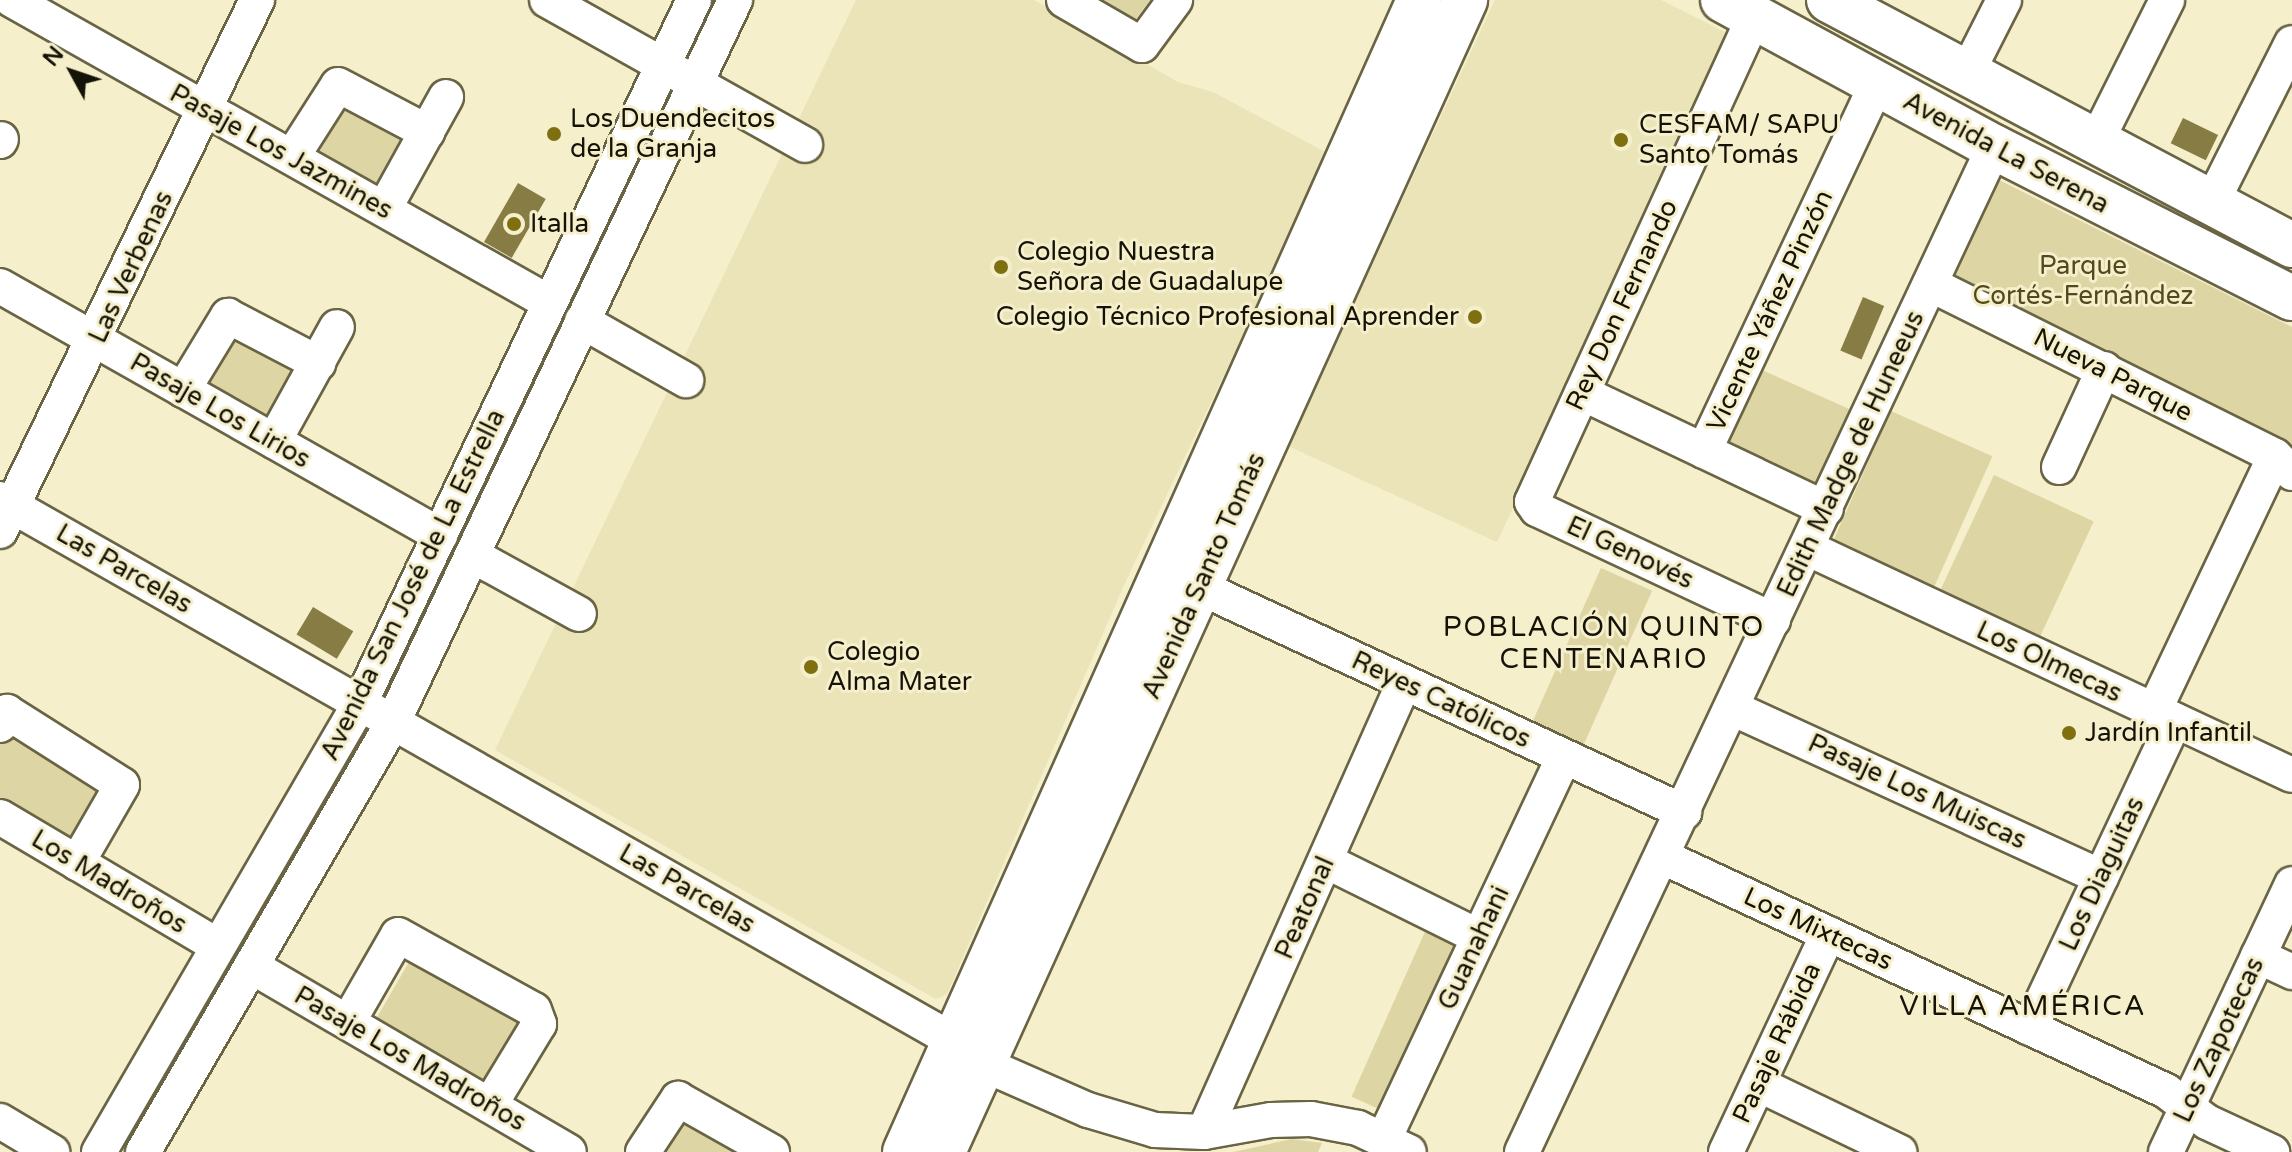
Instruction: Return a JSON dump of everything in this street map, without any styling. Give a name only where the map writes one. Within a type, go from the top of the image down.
[{"type":"main road","name":"Avenida Santo Tomás","points":[[943,1152],[969,1053],[1419,0]]},
{"type":"main road","name":"Avenida Santo Tomás","points":[[905,1152],[969,1053],[1199,587],[1465,0]]},
{"type":"main road","name":"Avenida La Serena","points":[[1838,2],[1966,75],[2292,245]]},
{"type":"main road","name":"Avenida La Serena","points":[[1739,9],[1994,147],[2292,298]]},
{"type":"street","name":"Pasaje Los Jazmines","points":[[12,0],[54,10],[205,109],[550,303]]},
{"type":"street","name":"Las Verbenas","points":[[5,512],[96,340],[257,0]]},
{"type":"street","points":[[547,0],[805,145]]},
{"type":"street","name":"Avenida San José de La Estrella","points":[[99,1152],[360,703],[694,0]]},
{"type":"street","name":"Avenida San José de La Estrella","points":[[143,1152],[393,722],[735,0]]},
{"type":"street","points":[[1064,0],[1142,45],[1175,0]]},
{"type":"street","points":[[1966,75],[2004,0]]},
{"type":"street","points":[[2095,144],[2167,0]]},
{"type":"street","name":"Rey Don Fernando","points":[[1532,505],[1582,393],[1739,9]]},
{"type":"street","points":[[2211,204],[2292,43]]},
{"type":"street","points":[[292,157],[338,85],[427,132]]},
{"type":"street","name":"Vicente Yáñez Pinzón","points":[[1704,451],[1876,85]]},
{"type":"street","points":[[384,209],[446,97]]},
{"type":"street","name":"Edith Madge de Huneeus","points":[[1522,1152],[1994,147]]},
{"type":"street","name":"Nueva Parque","points":[[1930,284],[2104,369],[2283,464]]},
{"type":"street","name":"Pasaje Los Lirios","points":[[0,286],[440,535]]},
{"type":"street","points":[[183,390],[228,316],[318,363]]},
{"type":"street","points":[[582,321],[686,380]]},
{"type":"street","points":[[274,441],[337,327]]},
{"type":"street","points":[[2059,467],[2104,369]]},
{"type":"street","points":[[1582,393],[1826,509]]},
{"type":"street","name":"Los Diaguitas","points":[[2030,1028],[2101,877],[2164,716],[2283,464]]},
{"type":"street","name":"El Genovés","points":[[1532,505],[1773,620]]},
{"type":"street","name":"Las Parcelas","points":[[5,512],[360,703],[969,1053],[1109,1118],[1155,1130],[1204,1132],[1301,1119],[1358,1128],[1396,1146]]},
{"type":"street","name":"Los Olmecas","points":[[1807,548],[2292,775]]},
{"type":"street","points":[[472,555],[579,614]]},
{"type":"street","name":"Reyes Católicos","points":[[1199,587],[1684,812]]},
{"type":"street","name":"Peatonal","points":[[1204,1132],[1404,683]]},
{"type":"street","name":"Pasaje Los Muiscas","points":[[1732,708],[2101,877]]},
{"type":"street","points":[[0,725],[7,712],[122,785],[77,863]]},
{"type":"street","name":"Guanahani","points":[[1396,1146],[1479,937],[1564,757]]},
{"type":"street","name":"Los Madroños","points":[[0,817],[218,946]]},
{"type":"street","name":"Los Mixtecas","points":[[1663,857],[2166,1091],[2188,1107],[2272,1152]]},
{"type":"street","points":[[1326,861],[1479,937]]},
{"type":"street","name":"Los Zapotecas","points":[[2166,1152],[2292,884]]},
{"type":"street","name":"Pasaje Rábida","points":[[1726,1152],[1828,934]]},
{"type":"street","points":[[348,1022],[398,935],[534,1010],[539,1024],[490,1105]]},
{"type":"street","points":[[2258,956],[2292,972]]},
{"type":"street","name":"Pasaje Los Madroños","points":[[251,966],[569,1152]]},
{"type":"street","points":[[1758,1084],[1899,1152]]},
{"type":"street","points":[[643,1152],[678,1099],[772,1152]]},
{"type":"street","points":[[0,1121],[52,1152]]},
{"type":"shaded area","points":[[856,0],[1034,0],[1178,82],[1213,92],[1329,154],[1124,585],[947,994],[936,999],[495,750]]},
{"type":"shaded area","name":"Colegio Técnico Profesional Aprender","points":[[1495,0],[1661,0],[1733,36],[1497,542],[1288,446]]},
{"type":"green space","points":[[1089,0],[1150,0],[1132,24]]},
{"type":"green space","points":[[336,94],[409,128],[379,193],[306,158]]},
{"type":"green space","name":"Parque Cortés-Fernández","points":[[1995,178],[2292,327],[2292,446],[1951,274]]},
{"type":"green space","points":[[226,326],[303,371],[276,422],[202,389]]},
{"type":"green space","points":[[1753,366],[1862,414],[1827,492],[1718,444]]},
{"type":"green space","points":[[1891,411],[1992,456],[1933,589],[1832,543]]},
{"type":"green space","points":[[1994,475],[2094,521],[2039,638],[1939,592]]},
{"type":"green space","points":[[1601,568],[1652,591],[1581,751],[1530,728]]},
{"type":"green space","points":[[7,723],[104,789],[68,842],[0,812],[0,735]]},
{"type":"green space","points":[[1428,925],[1468,943],[1392,1115],[1352,1097]]},
{"type":"green space","points":[[413,955],[526,1020],[489,1083],[377,1018]]},
{"type":"green space","points":[[677,1117],[737,1152],[656,1152]]},
{"type":"green space","points":[[1292,1139],[1322,1143],[1318,1152],[1233,1152]]},
{"type":"building","points":[[2183,118],[2218,135],[2206,160],[2171,143]]},
{"type":"building","name":"Italla","points":[[518,183],[546,199],[512,258],[484,242]]},
{"type":"building","points":[[1863,297],[1884,306],[1862,359],[1840,350]]},
{"type":"building","points":[[313,607],[353,631],[337,659],[297,634]]},
{"type":"place","name":"Los Duendecitos de la Granja","points":[[554,134]]},
{"type":"place","name":"CESFAM/ SAPU Santo Tomás","points":[[1621,140]]},
{"type":"place","name":"Italla","points":[[514,224]]},
{"type":"place","name":"Colegio Nuestra Señora de Guadalupe","points":[[1001,267]]},
{"type":"place","name":"Colegio Técnico Profesional Aprender","points":[[1475,317]]},
{"type":"place","name":"Colegio Alma Mater","points":[[811,667]]},
{"type":"place","name":"Jardín Infantil","points":[[2069,733]]},
{"type":"district","name":"POBLACIÓN QUINTO CENTENARIO","points":[[1604,643]]},
{"type":"district","name":"VILLA AMÉRICA","points":[[2023,1006]]}]
